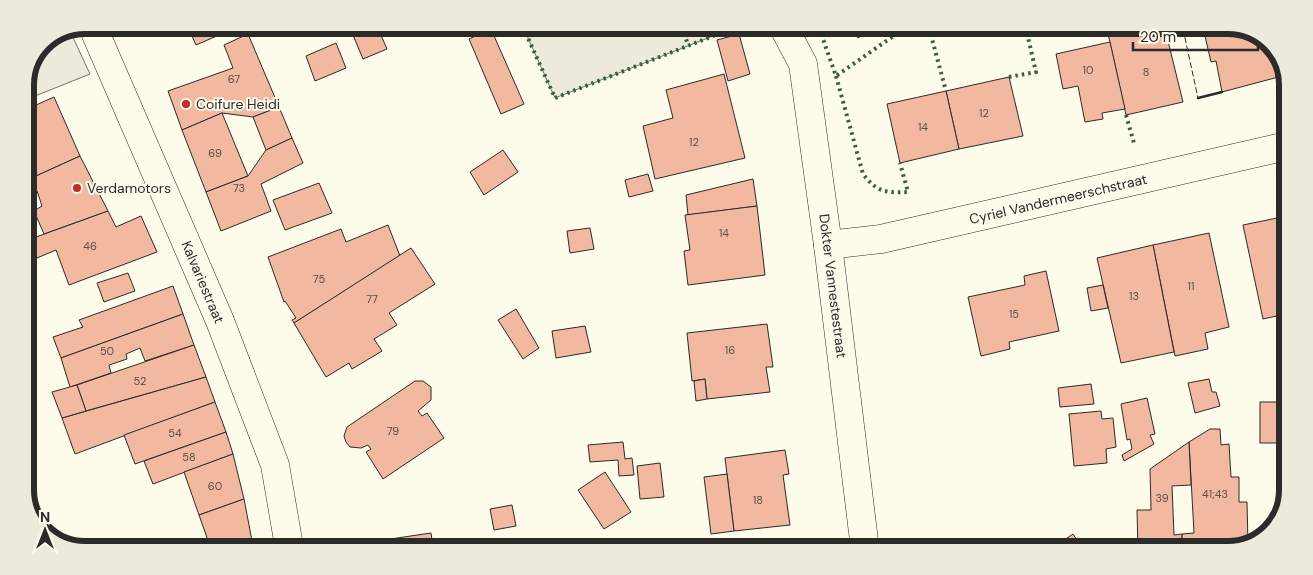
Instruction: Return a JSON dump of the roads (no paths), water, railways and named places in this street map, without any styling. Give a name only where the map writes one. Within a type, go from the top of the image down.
[{"type":"street","name":"Kalvariestraat","points":[[96,34],[220,321],[275,465],[288,541]]},
{"type":"street","name":"Dokter Vannestestraat","points":[[787,34],[803,64],[828,245],[864,541]]},
{"type":"street","name":"Cyriel Vandermeerschstraat","points":[[828,245],[881,239],[1279,148]]},
{"type":"place","name":"Coifure Heidi","points":[[186,104]]},
{"type":"place","name":"Verdamotors","points":[[77,188]]}]
